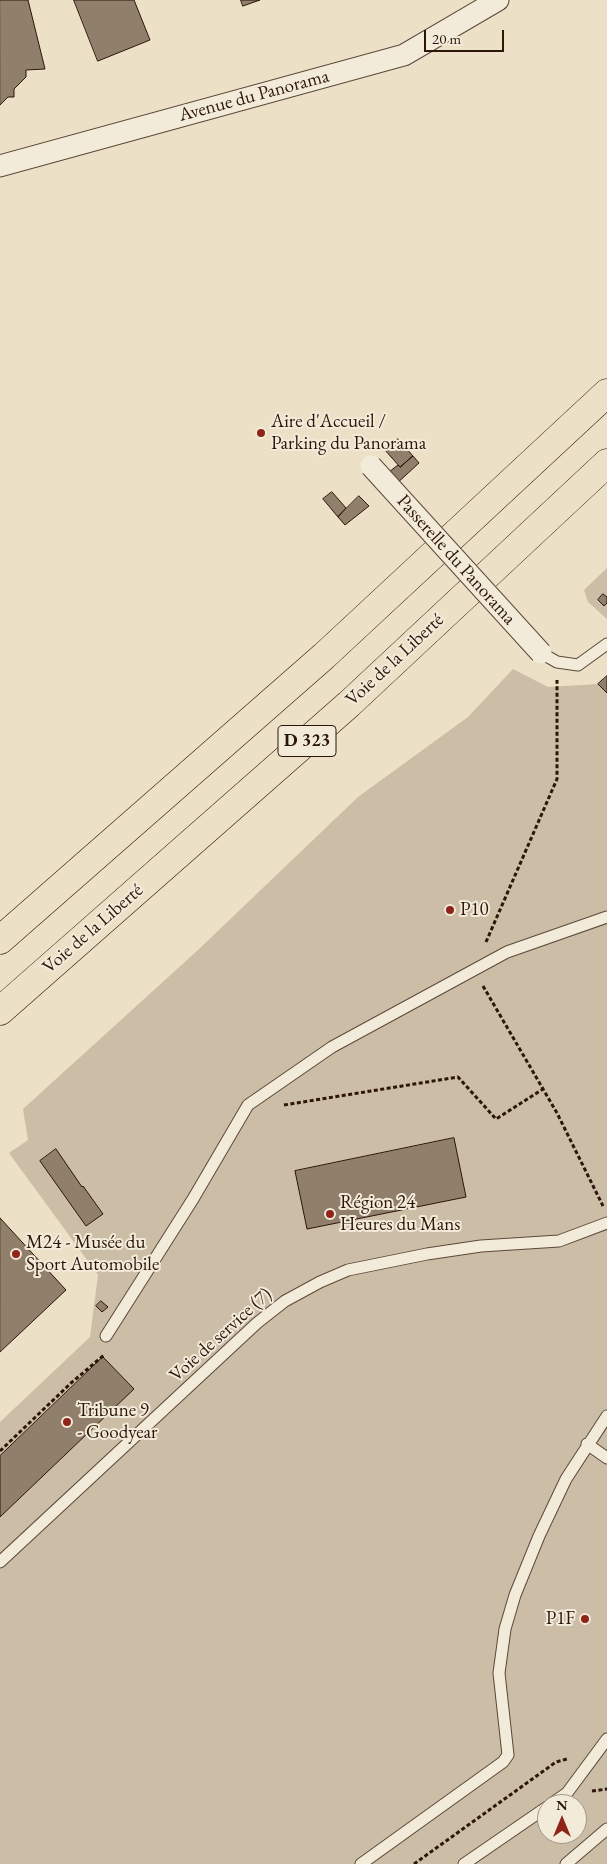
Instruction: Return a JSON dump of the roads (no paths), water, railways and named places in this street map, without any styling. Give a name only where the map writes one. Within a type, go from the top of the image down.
[{"type":"highway","name":"D 323","points":[[0,940],[324,656],[607,393]]},
{"type":"highway","name":"Voie de la Liberté","points":[[0,1011],[349,704],[607,464]]},
{"type":"street","name":"Avenue du Panorama","points":[[0,166],[404,55],[498,0]]},
{"type":"street","name":"Passerelle du Panorama","points":[[371,466],[549,657]]},
{"type":"lane","points":[[549,657],[578,665],[607,644]]},
{"type":"lane","points":[[106,1336],[193,1199],[248,1105],[332,1047],[507,952],[607,917]]},
{"type":"lane","name":"Voie de service (7)","points":[[0,1562],[257,1323],[293,1296],[348,1270],[427,1254],[481,1246],[559,1241],[607,1224]]},
{"type":"lane","points":[[361,1864],[503,1762],[508,1755],[499,1673],[505,1629],[515,1595],[539,1536],[566,1479],[607,1416]]},
{"type":"lane","points":[[587,1444],[607,1458]]},
{"type":"lane","points":[[566,1794],[607,1739]]},
{"type":"lane","points":[[464,1864],[537,1814]]},
{"type":"lane","points":[[566,1864],[607,1829]]},
{"type":"place","name":"Aire d'Accueil / Parking du Panorama","points":[[261,433]]},
{"type":"place","name":"P10","points":[[450,910]]},
{"type":"place","name":"Région 24 Heures du Mans","points":[[330,1214]]},
{"type":"place","name":"M24 - Musée du Sport Automobile","points":[[16,1254]]},
{"type":"place","name":"Tribune 9 - Goodyear","points":[[67,1422]]},
{"type":"place","name":"P1F","points":[[585,1619]]}]
